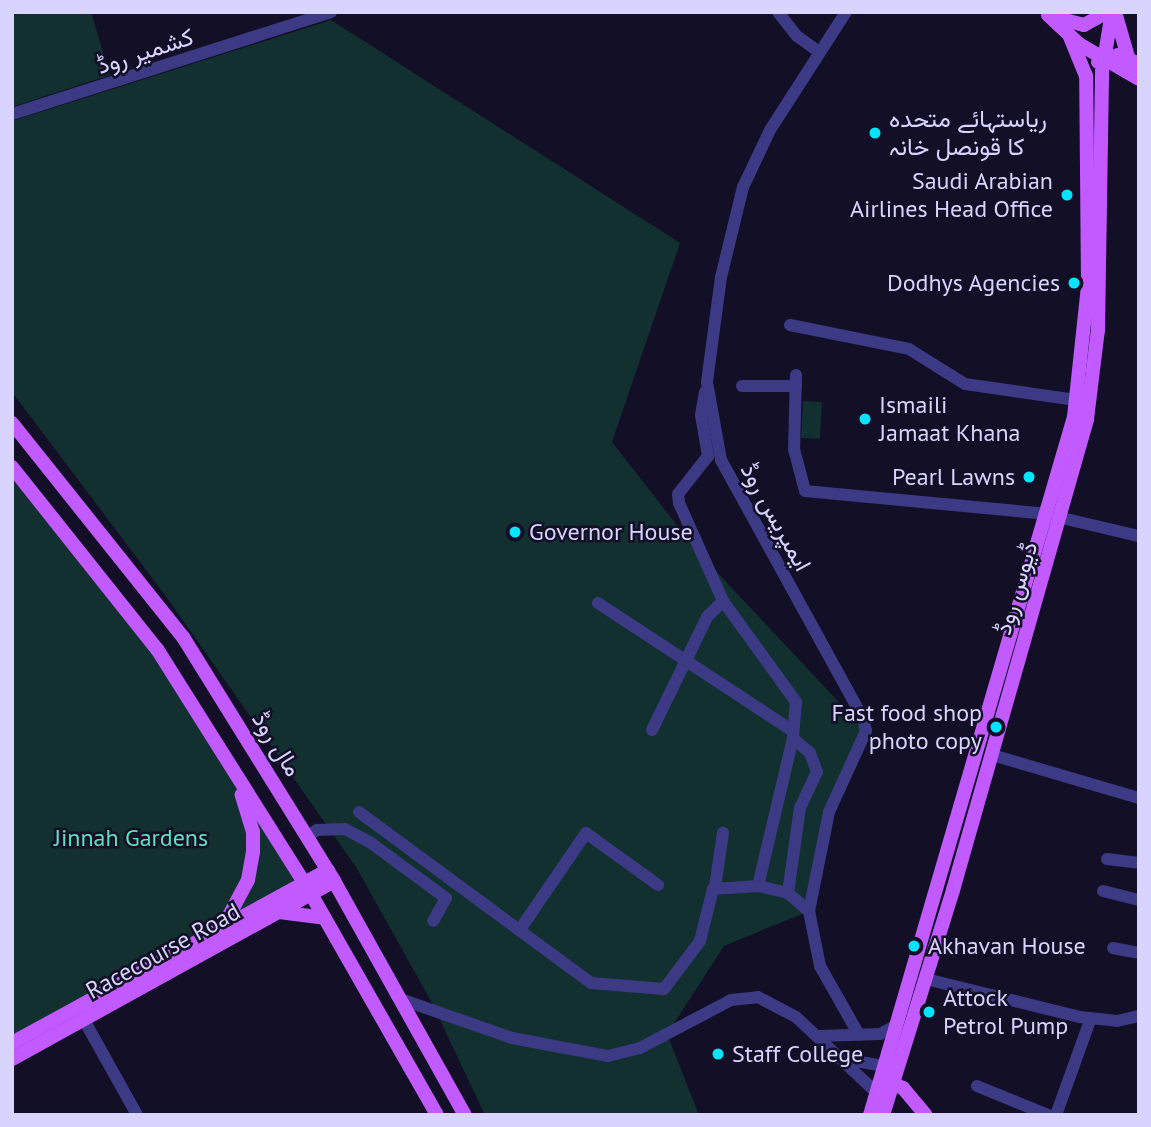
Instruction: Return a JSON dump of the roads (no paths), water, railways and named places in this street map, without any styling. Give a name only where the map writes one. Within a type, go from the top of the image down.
[{"type":"main road","points":[[1046,14],[1084,24],[1111,12],[1133,61]]},
{"type":"main road","name":"ڈیوس روڈ","points":[[883,1115],[883,1079],[897,1024],[1090,402],[1098,330],[1103,60],[1111,12]]},
{"type":"main road","points":[[1046,14],[1070,37],[1103,60],[1139,79]]},
{"type":"main road","name":"ڈیوس روڈ","points":[[870,1115],[926,979],[992,755],[1055,516],[1076,400],[1088,285],[1086,76],[1070,37]]},
{"type":"main road","points":[[1086,76],[1092,65],[1118,55],[1133,61]]},
{"type":"main road","name":"مال روڈ","points":[[12,423],[183,637],[308,836],[403,1000],[465,1115]]},
{"type":"main road","points":[[12,467],[152,641],[308,889],[437,1115]]},
{"type":"main road","points":[[223,928],[248,880],[253,852],[253,832],[239,782]]},
{"type":"main road","name":"Racecourse Road","points":[[12,1043],[223,928],[331,876]]},
{"type":"main road","name":"Racecourse Road","points":[[12,1059],[279,912],[308,889]]},
{"type":"main road","points":[[279,912],[325,918]]},
{"type":"main road","points":[[883,1079],[903,1088],[926,1115]]},
{"type":"street","name":"کشمیر روڈ","points":[[12,114],[329,12]]},
{"type":"street","points":[[778,12],[797,36],[819,52]]},
{"type":"street","name":"ایمپریس روڈ","points":[[846,12],[770,130],[743,187],[721,277],[707,382],[721,460],[863,718],[866,732],[829,812],[809,911],[820,967],[859,1035]]},
{"type":"street","points":[[790,325],[909,349],[965,384],[1076,400]]},
{"type":"street","points":[[742,386],[796,380],[794,449],[805,491],[1055,516],[1139,536]]},
{"type":"street","points":[[707,382],[701,415],[708,456],[678,494],[723,601],[796,702],[793,735],[758,886]]},
{"type":"street","points":[[652,730],[707,617],[723,601]]},
{"type":"street","points":[[598,603],[793,735],[810,752],[817,772],[800,808],[788,893]]},
{"type":"street","points":[[992,755],[1139,798]]},
{"type":"street","points":[[359,812],[521,928],[591,983],[664,989],[699,941],[715,887],[723,833]]},
{"type":"street","points":[[308,836],[317,830],[345,829],[371,844],[446,898],[433,921]]},
{"type":"street","points":[[521,928],[586,833],[658,885]]},
{"type":"street","points":[[1107,859],[1139,863]]},
{"type":"street","points":[[715,887],[758,886],[788,893],[809,911]]},
{"type":"street","points":[[1103,891],[1139,900]]},
{"type":"street","points":[[1113,948],[1139,953]]},
{"type":"street","points":[[926,979],[1091,1018],[1139,1016]]},
{"type":"street","points":[[403,1000],[512,1038],[608,1056],[640,1048],[744,996],[770,1002],[819,1036],[839,1058],[883,1079]]},
{"type":"street","points":[[1056,1115],[1091,1018]]},
{"type":"street","points":[[84,1020],[137,1115]]},
{"type":"street","points":[[819,1036],[880,1034],[897,1024]]},
{"type":"street","points":[[839,1058],[883,1079]]},
{"type":"street","points":[[977,1086],[1048,1115]]},
{"type":"place","name":"ریاستہائے متحدہ کا قونصل خانہ","points":[[875,133]]},
{"type":"place","name":"Saudi Arabian Airlines Head Office","points":[[1067,195]]},
{"type":"place","name":"Dodhys Agencies","points":[[1074,283]]},
{"type":"place","name":"Ismaili Jamaat Khana","points":[[865,419]]},
{"type":"place","name":"Pearl Lawns","points":[[1029,477]]},
{"type":"place","name":"Governor House","points":[[515,532]]},
{"type":"place","name":"Fast food shop photo copy","points":[[996,727]]},
{"type":"place","name":"Akhavan House","points":[[914,946]]},
{"type":"place","name":"Attock Petrol Pump","points":[[929,1012]]},
{"type":"place","name":"Staff College","points":[[718,1054]]},
{"type":"park label","name":"Jinnah Gardens","points":[[131,838]]}]
